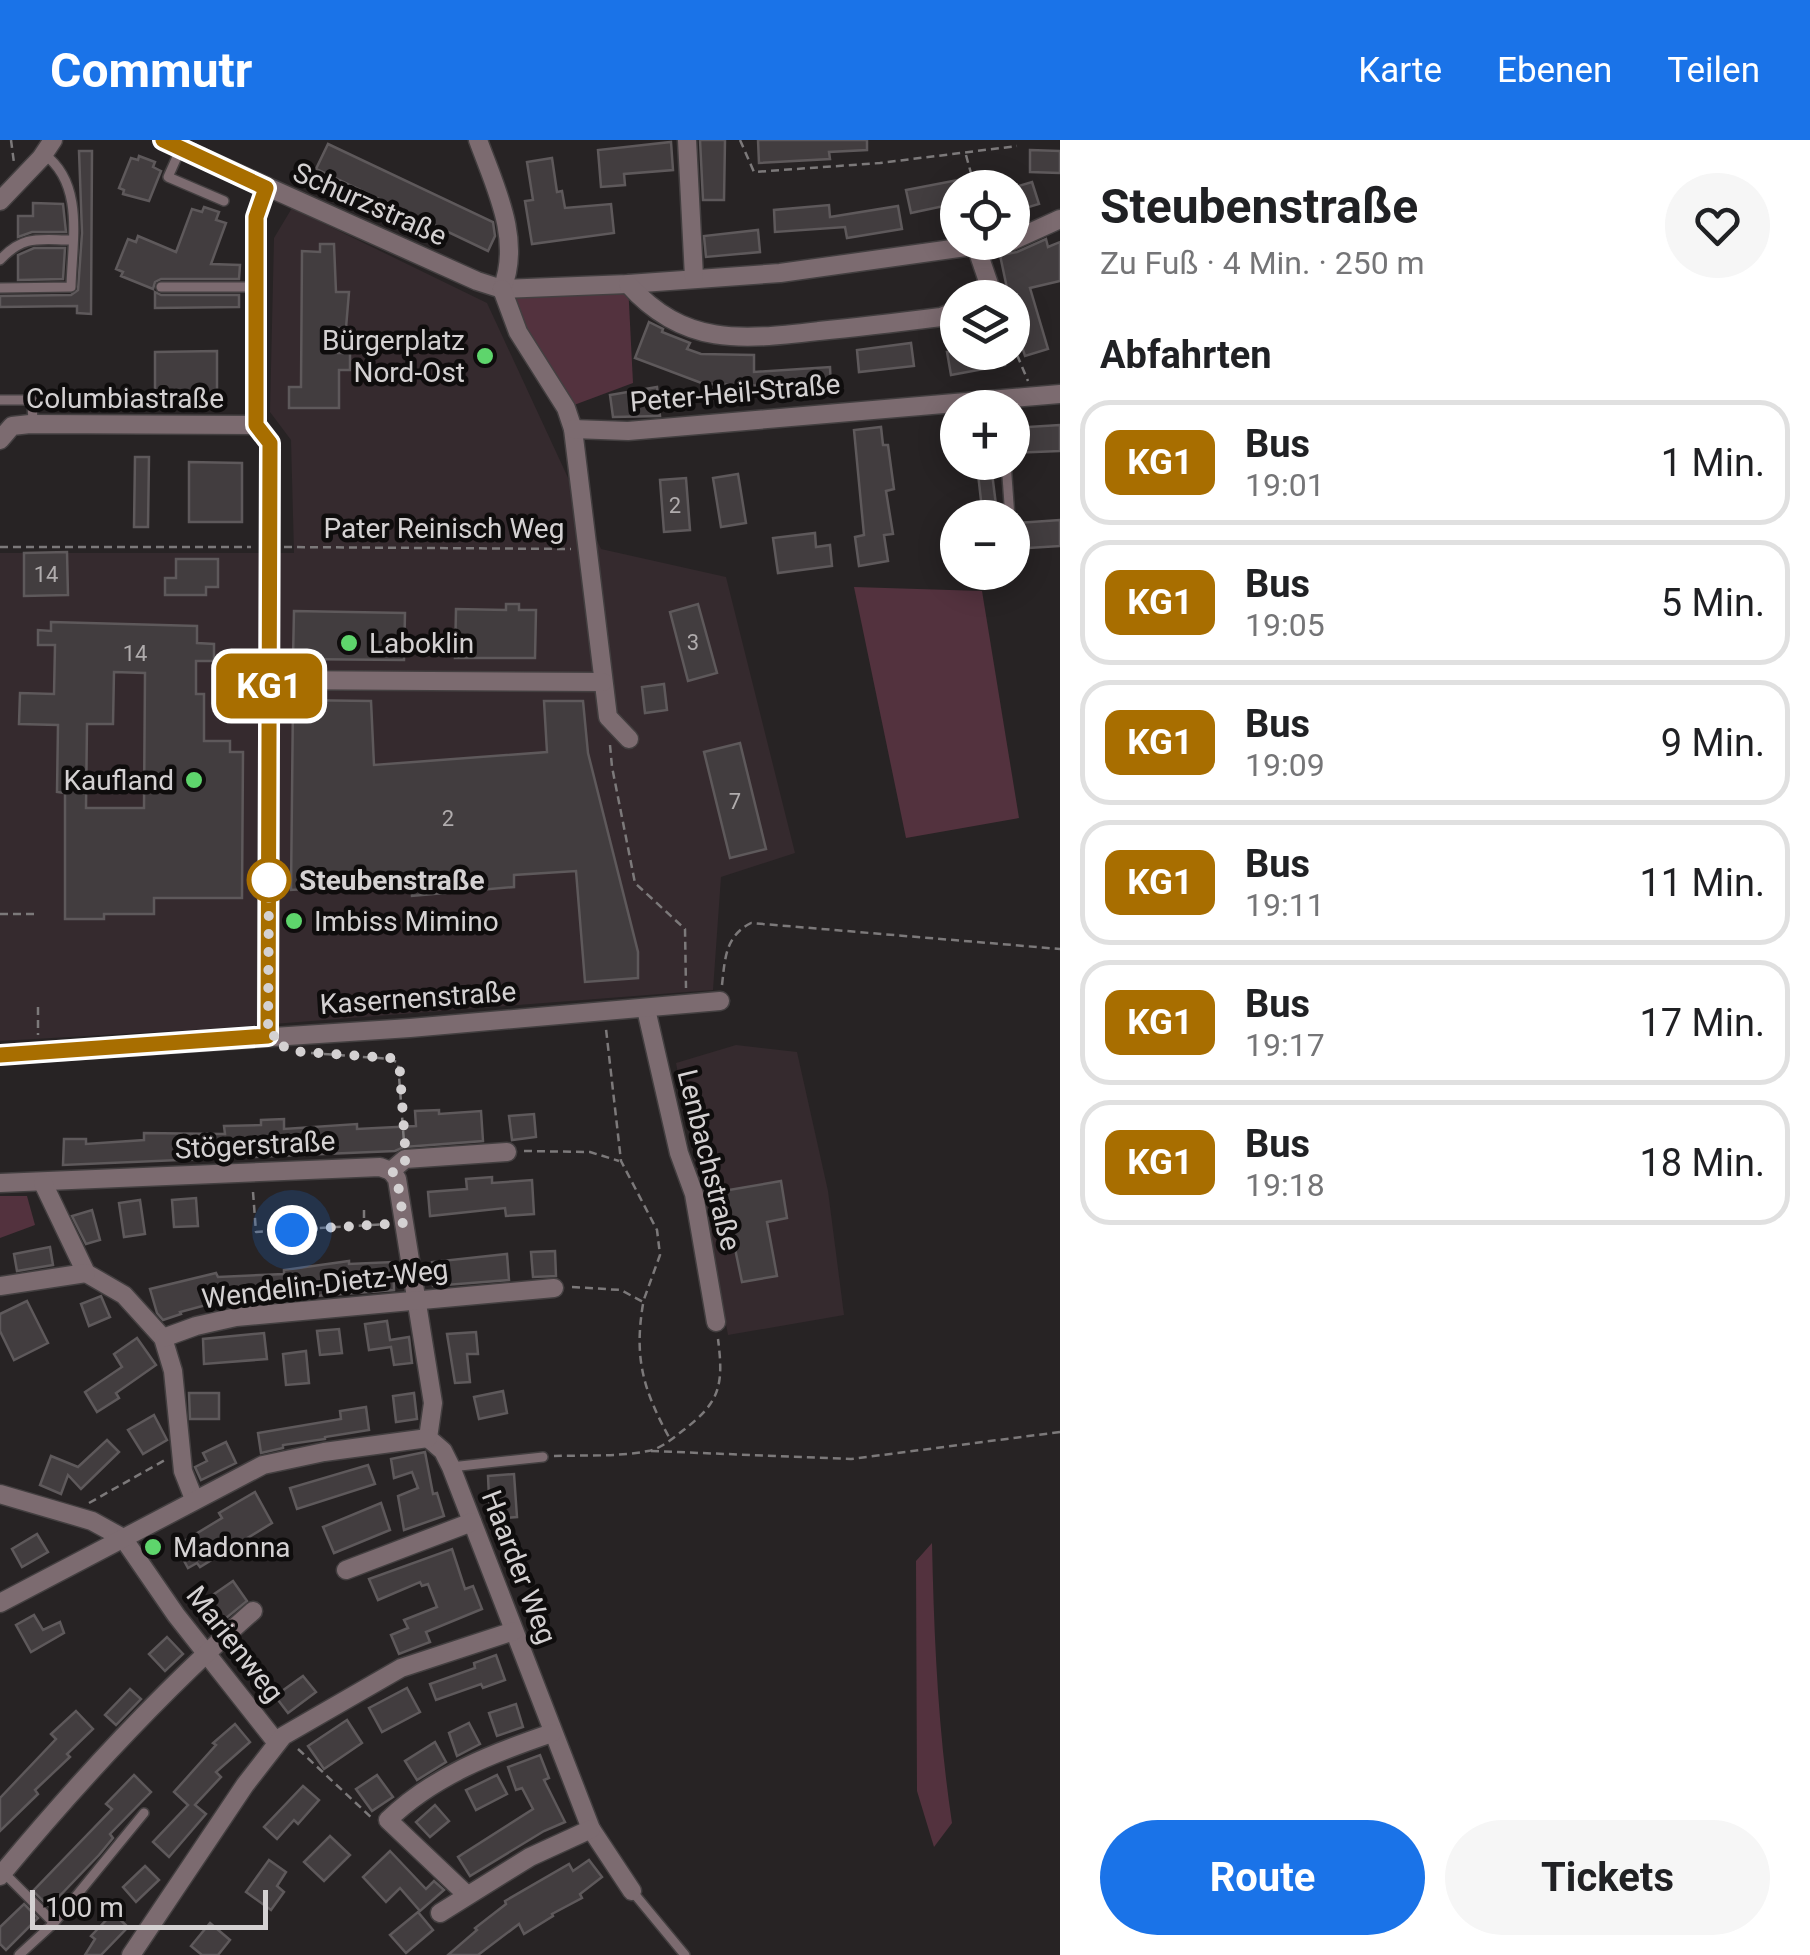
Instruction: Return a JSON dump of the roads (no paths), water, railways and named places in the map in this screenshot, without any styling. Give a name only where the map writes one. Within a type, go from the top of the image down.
[{"type":"street","points":[[478,140],[503,210],[512,255],[502,288],[518,332],[566,408],[573,429],[608,717],[630,739]]},
{"type":"street","points":[[686,140],[694,278]]},
{"type":"street","name":"Schurzstraße","points":[[172,144],[477,282],[502,288]]},
{"type":"street","points":[[0,201],[48,147]]},
{"type":"street","points":[[266,188],[256,217],[256,425],[270,443],[268,1036]]},
{"type":"street","points":[[1030,233],[1060,220]]},
{"type":"street","points":[[502,288],[780,273],[940,251]]},
{"type":"street","points":[[628,284],[648,307],[675,324],[707,335],[751,339],[940,317]]},
{"type":"street","name":"Peter-Heil-Straße","points":[[1030,397],[1060,394]]},
{"type":"street","name":"Peter-Heil-Straße","points":[[573,429],[628,430],[940,407]]},
{"type":"street","name":"Columbiastraße","points":[[2,433],[12,426],[33,424],[256,425]]},
{"type":"street","points":[[270,680],[603,682]]},
{"type":"street","name":"Kasernenstraße","points":[[0,1056],[720,1001]]},
{"type":"street","name":"Lenbachstraße","points":[[646,1008],[675,1138],[694,1194],[716,1322]]},
{"type":"street","name":"Stögerstraße","points":[[0,1183],[380,1167],[508,1152]]},
{"type":"street","points":[[0,1603],[264,1465],[324,1452],[428,1438],[433,1403],[414,1300],[398,1165]]},
{"type":"street","points":[[43,1183],[86,1273],[124,1296],[163,1338],[173,1371],[179,1452],[194,1500]]},
{"type":"street","points":[[0,1286],[86,1273]]},
{"type":"street","name":"Wendelin-Dietz-Weg","points":[[163,1338],[236,1317],[554,1288]]},
{"type":"street","name":"Haarder Weg","points":[[428,1438],[451,1467],[592,1829],[632,1891]]},
{"type":"street","name":"Marienweg","points":[[0,1494],[92,1521],[123,1538],[206,1652],[280,1740]]},
{"type":"street","points":[[346,1570],[472,1522]]},
{"type":"street","points":[[2,1874],[72,1788],[206,1652],[253,1611]]},
{"type":"street","points":[[131,1955],[245,1785],[280,1740],[402,1668],[514,1631]]},
{"type":"street","points":[[466,1894],[388,1820],[424,1791],[487,1756],[552,1733]]},
{"type":"street","points":[[440,1913],[530,1857],[592,1829]]},
{"type":"lane","points":[[172,144],[168,177],[224,201]]},
{"type":"lane","points":[[0,288],[71,287],[69,183],[48,147]]},
{"type":"lane","points":[[0,260],[18,243],[72,240]]},
{"type":"lane","points":[[162,287],[256,287]]},
{"type":"lane","points":[[0,400],[32,400],[33,424]]},
{"type":"lane","points":[[451,1467],[543,1457]]},
{"type":"lane","points":[[20,1955],[54,1924],[144,1813]]},
{"type":"lane","points":[[2,1874],[54,1924]]},
{"type":"lane","name":"Haarder Weg","points":[[632,1891],[685,1955]]},
{"type":"place","name":"Bürgerplatz Nord-Ost","points":[[485,356]]},
{"type":"place","name":"Laboklin","points":[[349,643]]},
{"type":"place","name":"Kaufland","points":[[194,780]]},
{"type":"place","name":"Steubenstraße","points":[[269,880]]},
{"type":"place","name":"Imbiss Mimino","points":[[294,921]]},
{"type":"place","name":"Madonna","points":[[153,1547]]}]
